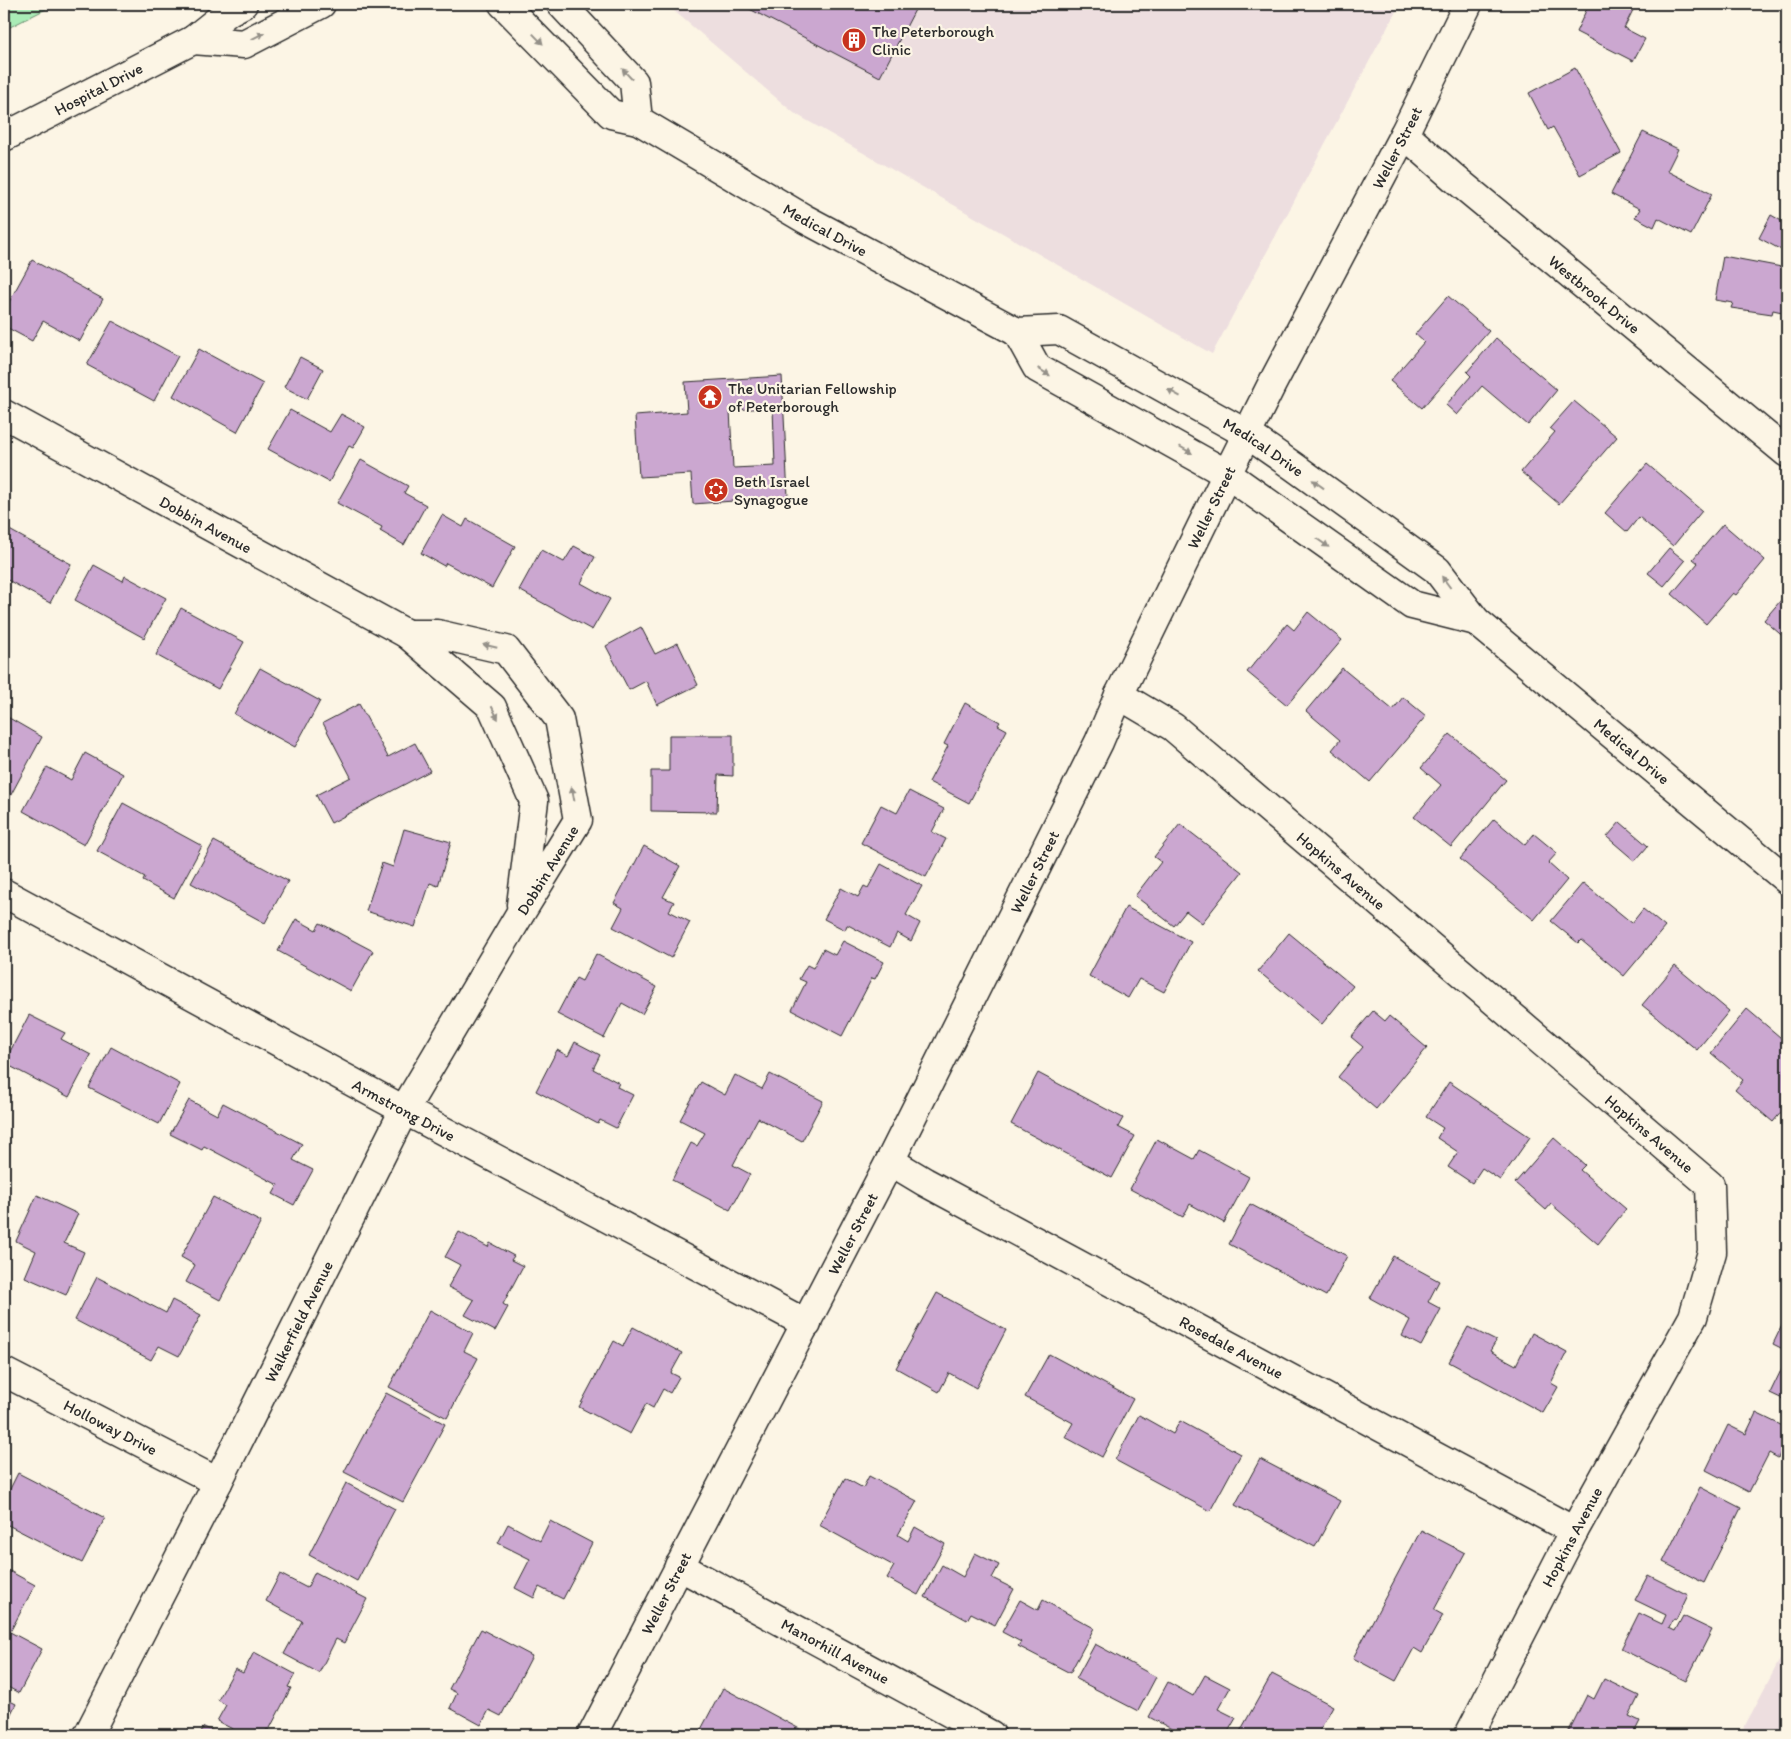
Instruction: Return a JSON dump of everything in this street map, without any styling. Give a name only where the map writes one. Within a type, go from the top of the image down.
[{"type":"street","name":"Hospital Drive","points":[[4,137],[194,40],[228,12],[243,4]]},
{"type":"street","points":[[194,40],[244,44],[321,4]]},
{"type":"street","name":"Medical Drive","points":[[504,4],[611,114],[638,120],[805,219],[1018,332],[1059,330],[1247,434],[1436,570],[1476,621],[1787,880]]},
{"type":"street","points":[[561,4],[634,82],[638,120]]},
{"type":"street","name":"Weller Street","points":[[592,1735],[890,1161],[1099,742],[1119,695],[1227,474],[1404,134],[1468,4]]},
{"type":"street","name":"Westbrook Drive","points":[[1404,134],[1787,453]]},
{"type":"street","name":"Medical Drive","points":[[1018,332],[1037,368],[1227,474],[1412,605],[1476,621]]},
{"type":"street","name":"Dobbin Avenue","points":[[4,414],[407,634],[492,707],[534,801],[520,914]]},
{"type":"street","name":"Dobbin Avenue","points":[[407,634],[437,634],[506,650],[559,719],[578,820],[520,914]]},
{"type":"street","name":"Hopkins Avenue","points":[[1119,695],[1173,727],[1710,1185],[1712,1252],[1693,1316],[1574,1531],[1469,1735]]},
{"type":"street","name":"Armstrong Drive","points":[[4,893],[404,1110],[807,1324]]},
{"type":"street","name":"Walkerfield Avenue","points":[[88,1735],[218,1482],[404,1110],[520,914]]},
{"type":"street","name":"Rosedale Avenue","points":[[890,1161],[934,1187],[1574,1531]]},
{"type":"street","name":"Holloway Drive","points":[[4,1372],[218,1482]]},
{"type":"street","name":"Manorhill Avenue","points":[[679,1566],[992,1735]]},
{"type":"shaded area","points":[[666,4],[1400,4],[1212,354],[794,113]]},
{"type":"shaded area","points":[[1787,1646],[1787,1735],[1740,1735]]},
{"type":"green space","points":[[4,4],[56,4],[4,30]]},
{"type":"building","name":"The Peterborough Clinic","points":[[740,4],[918,4],[880,77]]},
{"type":"building","points":[[1589,4],[1636,4],[1624,28],[1645,39],[1633,61],[1576,32]]},
{"type":"building","points":[[1575,68],[1621,153],[1580,175],[1553,127],[1548,130],[1529,93]]},
{"type":"building","points":[[1643,132],[1678,149],[1667,171],[1712,194],[1691,235],[1658,218],[1654,227],[1635,217],[1640,209],[1611,194]]},
{"type":"building","points":[[1771,215],[1787,224],[1787,253],[1759,238]]},
{"type":"building","points":[[1723,256],[1787,268],[1787,283],[1782,312],[1773,310],[1772,314],[1731,308],[1733,303],[1715,300]]},
{"type":"building","points":[[32,260],[103,299],[80,341],[43,321],[32,341],[4,326],[4,311]]},
{"type":"building","points":[[1448,296],[1489,331],[1422,408],[1390,381],[1424,342],[1415,334]]},
{"type":"building","points":[[112,321],[178,356],[154,401],[87,365]]},
{"type":"building","points":[[1496,338],[1557,390],[1528,425],[1482,386],[1457,415],[1446,405],[1471,376],[1467,372]]},
{"type":"building","points":[[199,349],[263,384],[237,432],[173,396]]},
{"type":"building","points":[[300,357],[323,369],[307,399],[284,387]]},
{"type":"building","points":[[782,376],[788,497],[693,504],[691,474],[639,477],[635,416],[687,412],[685,382]],"holes":[[[773,408],[775,466],[733,468],[730,410]]]},
{"type":"building","points":[[1574,401],[1617,437],[1559,504],[1521,472],[1555,432],[1550,428]]},
{"type":"building","points":[[290,410],[330,432],[341,414],[365,427],[353,448],[349,446],[329,482],[268,449]]},
{"type":"building","points":[[361,460],[408,486],[404,493],[426,505],[404,545],[380,531],[382,527],[337,503]]},
{"type":"building","points":[[1647,464],[1702,511],[1673,546],[1639,517],[1627,532],[1605,513]]},
{"type":"building","points":[[442,515],[463,527],[467,519],[515,546],[492,588],[446,563],[444,566],[421,553]]},
{"type":"building","points":[[1723,524],[1765,560],[1736,595],[1733,593],[1706,624],[1672,594],[1698,563],[1693,559]]},
{"type":"building","points":[[4,527],[71,564],[50,603],[4,578]]},
{"type":"building","points":[[574,546],[595,557],[581,583],[610,599],[592,630],[519,590],[541,550],[564,562]]},
{"type":"building","points":[[1669,548],[1685,561],[1664,586],[1648,573]]},
{"type":"building","points":[[94,565],[123,581],[125,576],[166,598],[144,638],[75,600]]},
{"type":"building","points":[[1787,593],[1787,640],[1764,620]]},
{"type":"building","points":[[181,608],[244,642],[218,689],[156,655]]},
{"type":"building","points":[[1308,612],[1342,640],[1287,705],[1247,672],[1287,624],[1294,630]]},
{"type":"building","points":[[641,627],[655,654],[678,643],[698,685],[657,705],[646,681],[629,690],[606,646]]},
{"type":"building","points":[[260,668],[320,701],[295,747],[234,714]]},
{"type":"building","points":[[1342,668],[1393,710],[1403,697],[1426,716],[1370,782],[1332,750],[1340,740],[1306,711]]},
{"type":"building","points":[[965,703],[1000,722],[998,725],[1007,730],[969,803],[929,782],[948,746],[944,744]]},
{"type":"building","points":[[359,704],[388,757],[415,743],[430,771],[331,823],[316,795],[351,777],[323,723]]},
{"type":"building","points":[[4,715],[42,737],[6,804],[4,803]]},
{"type":"building","points":[[1450,734],[1506,780],[1451,847],[1414,817],[1441,785],[1421,768]]},
{"type":"building","points":[[669,735],[733,735],[733,776],[718,775],[717,812],[651,811],[651,771],[669,771]]},
{"type":"building","points":[[85,753],[123,774],[84,845],[23,811],[47,767],[71,780]]},
{"type":"building","points":[[909,791],[944,809],[932,832],[946,839],[926,877],[861,843],[881,805],[897,813]]},
{"type":"building","points":[[123,803],[202,846],[174,898],[143,881],[145,877],[97,851]]},
{"type":"building","points":[[1494,819],[1525,845],[1534,834],[1557,853],[1548,863],[1567,880],[1534,920],[1460,859]]},
{"type":"building","points":[[1620,822],[1648,846],[1635,861],[1607,837]]},
{"type":"building","points":[[1180,824],[1242,872],[1202,923],[1186,911],[1174,926],[1135,896],[1161,862],[1154,857]]},
{"type":"building","points":[[404,829],[451,842],[438,886],[430,883],[415,927],[366,911],[382,863],[393,867]]},
{"type":"building","points":[[214,841],[288,881],[265,923],[191,883]]},
{"type":"building","points":[[644,846],[680,866],[663,897],[674,902],[669,911],[690,922],[671,958],[613,927],[623,908],[614,903]]},
{"type":"building","points":[[881,864],[922,886],[906,915],[920,923],[911,941],[897,933],[890,947],[848,925],[845,930],[824,919],[841,888],[858,897],[864,886],[868,888]]},
{"type":"building","points":[[1583,883],[1632,923],[1643,909],[1665,927],[1624,976],[1581,940],[1578,943],[1551,921]]},
{"type":"building","points":[[1126,907],[1191,942],[1164,992],[1139,979],[1128,998],[1089,976]]},
{"type":"building","points":[[296,919],[316,930],[320,923],[373,951],[351,991],[278,951]]},
{"type":"building","points":[[1289,933],[1353,986],[1322,1024],[1258,971]]},
{"type":"building","points":[[843,941],[884,962],[875,979],[872,978],[842,1036],[792,1010],[806,982],[799,979],[807,965],[813,968],[823,949],[835,955]]},
{"type":"building","points":[[596,954],[657,987],[642,1014],[622,1003],[604,1038],[557,1014],[576,978],[582,981]]},
{"type":"building","points":[[1675,966],[1729,1011],[1697,1050],[1642,1005]]},
{"type":"building","points":[[1747,1009],[1787,1043],[1787,1105],[1773,1122],[1735,1090],[1743,1080],[1711,1053]]},
{"type":"building","points":[[1373,1011],[1385,1021],[1389,1016],[1427,1048],[1376,1109],[1338,1077],[1363,1047],[1351,1037]]},
{"type":"building","points":[[29,1015],[65,1033],[61,1039],[91,1055],[69,1097],[4,1063]]},
{"type":"building","points":[[575,1042],[600,1055],[593,1069],[619,1083],[617,1087],[633,1095],[616,1128],[600,1120],[598,1124],[536,1091],[557,1050],[568,1056]]},
{"type":"building","points":[[111,1047],[180,1084],[159,1124],[89,1088]]},
{"type":"building","points":[[1038,1073],[1123,1118],[1118,1127],[1135,1136],[1112,1178],[1011,1124]]},
{"type":"building","points":[[770,1074],[823,1101],[802,1141],[758,1118],[733,1165],[750,1174],[730,1210],[672,1180],[691,1143],[697,1146],[705,1133],[680,1120],[701,1082],[725,1095],[735,1075],[762,1089]]},
{"type":"building","points":[[1449,1082],[1530,1137],[1500,1180],[1482,1168],[1472,1183],[1448,1167],[1458,1152],[1437,1138],[1443,1128],[1426,1117]]},
{"type":"building","points":[[189,1100],[217,1115],[223,1103],[302,1144],[293,1160],[313,1170],[294,1205],[273,1194],[278,1185],[204,1146],[202,1150],[170,1134]]},
{"type":"building","points":[[1554,1138],[1585,1165],[1580,1170],[1626,1209],[1598,1244],[1551,1204],[1546,1210],[1515,1183]]},
{"type":"building","points":[[1157,1139],[1194,1159],[1199,1150],[1249,1177],[1224,1223],[1190,1204],[1183,1217],[1130,1189]]},
{"type":"building","points":[[37,1195],[78,1214],[64,1243],[84,1252],[66,1295],[25,1277],[36,1251],[16,1241]]},
{"type":"building","points":[[213,1197],[261,1222],[220,1300],[186,1282],[195,1265],[181,1257]]},
{"type":"building","points":[[1250,1204],[1347,1256],[1326,1296],[1229,1244]]},
{"type":"building","points":[[459,1232],[488,1247],[490,1243],[514,1256],[511,1260],[523,1266],[503,1304],[508,1307],[495,1331],[465,1315],[474,1300],[448,1287],[460,1265],[445,1257]]},
{"type":"building","points":[[1393,1256],[1439,1281],[1428,1302],[1441,1309],[1421,1346],[1402,1336],[1410,1320],[1370,1298]]},
{"type":"building","points":[[97,1277],[166,1313],[172,1300],[201,1315],[179,1356],[159,1346],[151,1360],[75,1320]]},
{"type":"building","points":[[937,1293],[1006,1330],[976,1388],[949,1373],[939,1392],[896,1368]]},
{"type":"building","points":[[430,1310],[473,1333],[464,1351],[478,1358],[447,1418],[389,1387]]},
{"type":"building","points":[[1787,1315],[1787,1351],[1773,1344]]},
{"type":"building","points":[[633,1327],[682,1353],[671,1373],[679,1377],[670,1393],[663,1389],[653,1408],[646,1404],[630,1434],[579,1407],[614,1341],[623,1346]]},
{"type":"building","points":[[1468,1327],[1496,1341],[1490,1351],[1516,1365],[1532,1333],[1567,1352],[1551,1383],[1558,1387],[1543,1413],[1449,1362]]},
{"type":"building","points":[[1049,1354],[1133,1399],[1102,1457],[1065,1437],[1073,1423],[1025,1397]]},
{"type":"building","points":[[1787,1358],[1787,1401],[1770,1393]]},
{"type":"building","points":[[386,1393],[445,1424],[403,1502],[344,1472]]},
{"type":"building","points":[[1756,1413],[1787,1428],[1787,1439],[1778,1458],[1769,1453],[1749,1492],[1706,1470],[1728,1425],[1746,1434]]},
{"type":"building","points":[[1139,1415],[1173,1434],[1180,1421],[1241,1454],[1210,1511],[1115,1460]]},
{"type":"building","points":[[1260,1459],[1340,1501],[1315,1547],[1235,1505]]},
{"type":"building","points":[[18,1473],[105,1518],[82,1563],[4,1523],[4,1501]]},
{"type":"building","points":[[869,1476],[917,1501],[898,1535],[908,1541],[915,1527],[945,1544],[918,1595],[887,1578],[894,1566],[819,1525],[845,1478],[863,1488]]},
{"type":"building","points":[[346,1483],[395,1509],[357,1581],[309,1555]]},
{"type":"building","points":[[1700,1487],[1741,1508],[1704,1583],[1663,1562]]},
{"type":"building","points":[[550,1521],[592,1543],[563,1599],[539,1587],[534,1598],[515,1588],[530,1559],[498,1543],[508,1524],[540,1541]]},
{"type":"building","points":[[1421,1530],[1465,1553],[1434,1610],[1443,1615],[1422,1653],[1414,1648],[1396,1681],[1353,1658]]},
{"type":"building","points":[[975,1553],[999,1565],[992,1578],[1014,1589],[995,1625],[971,1613],[967,1620],[925,1597],[942,1565],[963,1577]]},
{"type":"building","points":[[4,1568],[35,1585],[10,1632],[42,1649],[19,1693],[4,1685]]},
{"type":"building","points":[[315,1572],[367,1599],[344,1643],[336,1639],[319,1673],[284,1654],[302,1621],[266,1601],[280,1574],[307,1588]]},
{"type":"building","points":[[1648,1575],[1688,1595],[1676,1620],[1674,1619],[1669,1628],[1675,1631],[1683,1616],[1712,1630],[1686,1681],[1621,1649],[1639,1613],[1662,1624],[1666,1615],[1635,1600]]},
{"type":"building","points":[[1020,1600],[1038,1610],[1043,1600],[1094,1628],[1070,1673],[1018,1646],[1021,1642],[1002,1632]]},
{"type":"building","points":[[481,1629],[532,1656],[501,1716],[489,1710],[481,1725],[450,1708],[457,1693],[449,1689]]},
{"type":"building","points":[[1095,1644],[1156,1677],[1138,1711],[1076,1679]]},
{"type":"building","points":[[254,1652],[295,1674],[288,1687],[291,1688],[269,1730],[267,1729],[263,1735],[244,1735],[217,1721],[226,1705],[218,1700],[235,1669],[243,1673]]},
{"type":"building","points":[[1272,1674],[1333,1706],[1317,1735],[1238,1735]]},
{"type":"building","points":[[1205,1675],[1230,1688],[1218,1709],[1236,1718],[1226,1735],[1183,1735],[1149,1717],[1168,1682],[1193,1696]]},
{"type":"building","points":[[1604,1679],[1639,1696],[1629,1716],[1640,1721],[1633,1735],[1567,1735],[1587,1695],[1594,1699]]},
{"type":"building","points":[[723,1688],[766,1711],[811,1735],[698,1735]]},
{"type":"building","points":[[4,1698],[16,1704],[4,1727]]},
{"type":"building","points":[[204,1727],[221,1735],[199,1735]]},
{"type":"place","name":"The Peterborough Clinic","points":[[854,40]]},
{"type":"place","name":"The Unitarian Fellowship of Peterborough","points":[[710,397]]},
{"type":"place","name":"Beth Israel Synagogue","points":[[716,490]]}]
